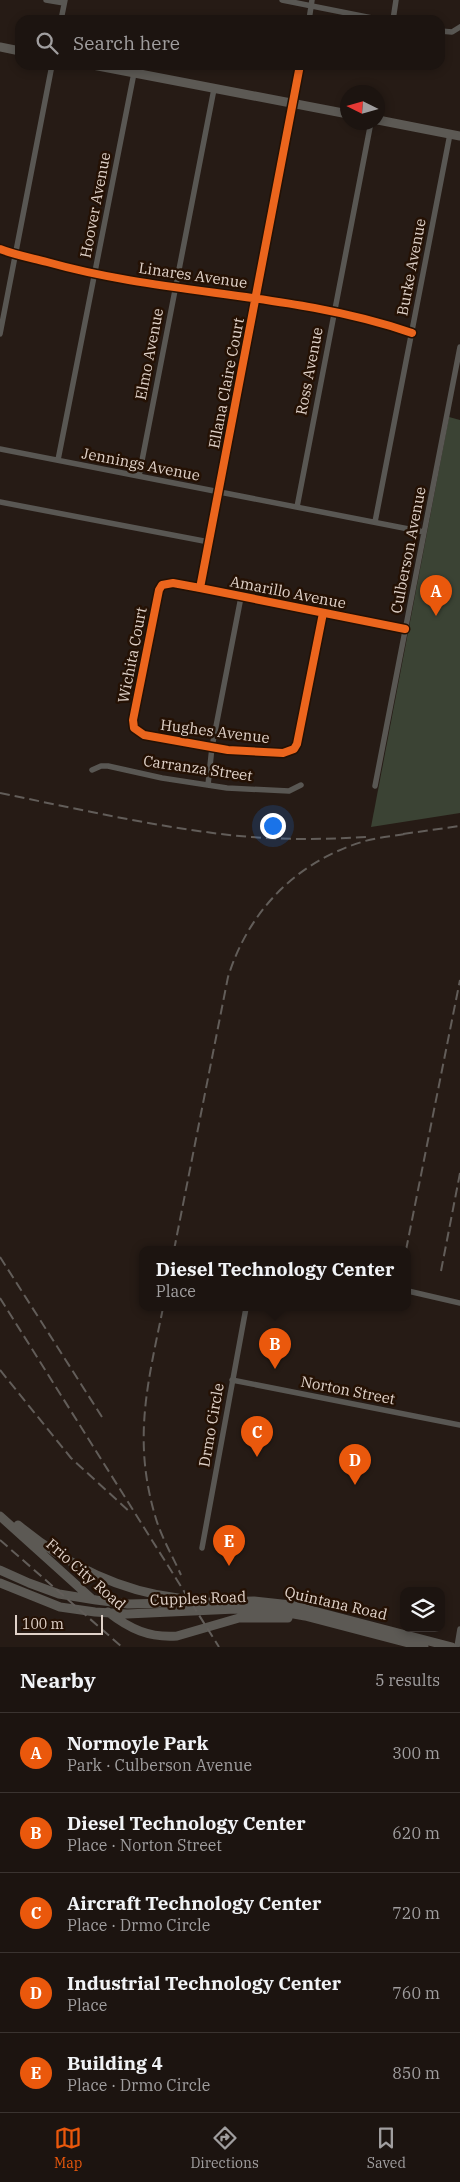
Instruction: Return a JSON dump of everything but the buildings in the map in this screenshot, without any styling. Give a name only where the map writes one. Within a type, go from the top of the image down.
[{"type":"main road","points":[[0,47],[15,50]]},
{"type":"main road","points":[[119,70],[340,113]]},
{"type":"main road","points":[[385,121],[460,136]]},
{"type":"main road","name":"Frio City Road","points":[[0,1510],[4,1516],[102,1608],[126,1626],[159,1637],[177,1636],[236,1610]]},
{"type":"main road","name":"Frio City Road","points":[[4,1516],[48,1549],[93,1574],[152,1594],[211,1601]]},
{"type":"main road","name":"Cupples Road","points":[[0,1570],[59,1594],[96,1600],[128,1604],[211,1601]]},
{"type":"main road","name":"Cupples Road","points":[[0,1582],[60,1608],[127,1614],[236,1610],[290,1613],[340,1627]]},
{"type":"main road","name":"Quintana Road","points":[[211,1601],[236,1610],[270,1602],[307,1608],[452,1647]]},
{"type":"main road","name":"Quintana Road","points":[[340,1627],[424,1647]]},
{"type":"street","points":[[46,0],[64,2],[62,15]]},
{"type":"street","points":[[282,0],[312,3],[361,15]]},
{"type":"street","points":[[394,15],[396,0]]},
{"type":"street","points":[[445,32],[452,32],[460,27]]},
{"type":"street","points":[[0,334],[51,70]]},
{"type":"street","name":"Ellana Claire Court","points":[[200,588],[299,70]]},
{"type":"street","name":"Hoover Avenue","points":[[58,460],[134,73]]},
{"type":"street","name":"Elmo Avenue","points":[[139,476],[214,89]]},
{"type":"street","name":"Ross Avenue","points":[[297,507],[369,130]]},
{"type":"street","name":"Burke Avenue","points":[[375,522],[450,134]]},
{"type":"street","name":"Linares Avenue","points":[[0,249],[95,274],[256,297],[335,312],[412,333]]},
{"type":"street","name":"Culberson Avenue","points":[[375,786],[460,347]]},
{"type":"street","name":"Jennings Avenue","points":[[0,449],[424,532]]},
{"type":"street","points":[[0,502],[209,542]]},
{"type":"street","name":"Amarillo Avenue","points":[[165,584],[173,583],[200,588],[405,629]]},
{"type":"street","name":"Wichita Court","points":[[138,733],[134,728],[133,720],[159,590],[165,584]]},
{"type":"street","points":[[208,785],[212,747],[241,597]]},
{"type":"street","name":"Hughes Avenue","points":[[138,733],[212,747],[288,752],[297,744],[322,613]]},
{"type":"street","name":"Carranza Street","points":[[92,770],[101,766],[108,766],[208,785],[289,791],[301,785]]},
{"type":"street","points":[[411,1292],[460,1302]]},
{"type":"street","name":"Drmo Circle","points":[[202,1548],[245,1311]]},
{"type":"street","name":"Norton Street","points":[[232,1380],[460,1425]]},
{"type":"street","points":[[456,1647],[460,1629]]},
{"type":"green space","points":[[449,417],[460,420],[460,813],[371,827]]},
{"type":"railway","points":[[0,793],[138,821],[221,834],[293,839],[366,837]]},
{"type":"railway","points":[[403,834],[460,826]]},
{"type":"railway","points":[[175,1246],[228,977],[237,953],[249,930],[279,891],[297,875],[318,861],[340,850],[365,841],[410,833]]},
{"type":"railway","points":[[407,1246],[460,980]]},
{"type":"railway","points":[[441,1271],[460,1173]]},
{"type":"railway","points":[[0,1257],[102,1417]]},
{"type":"railway","points":[[0,1298],[219,1647]]},
{"type":"railway","points":[[162,1311],[147,1389],[144,1440],[145,1466],[149,1493],[157,1522],[181,1575]]},
{"type":"railway","points":[[0,1370],[71,1458],[131,1513]]},
{"type":"railway","points":[[0,1540],[122,1647]]},
{"type":"cycle path","points":[[200,588],[299,70]]},
{"type":"cycle path","points":[[0,249],[92,273],[138,282],[322,309],[412,333]]},
{"type":"cycle path","points":[[323,613],[297,744],[294,749],[283,753],[228,750],[144,735],[134,728],[133,720],[159,590],[162,585],[173,583],[405,629]]},
{"type":"place","name":"Normoyle Park","points":[[436,616]]},
{"type":"place","name":"Diesel Technology Center","points":[[275,1369]]},
{"type":"place","name":"Aircraft Technology Center","points":[[257,1457]]},
{"type":"place","name":"Industrial Technology Center","points":[[355,1485]]},
{"type":"place","name":"Building 4","points":[[229,1566]]}]
